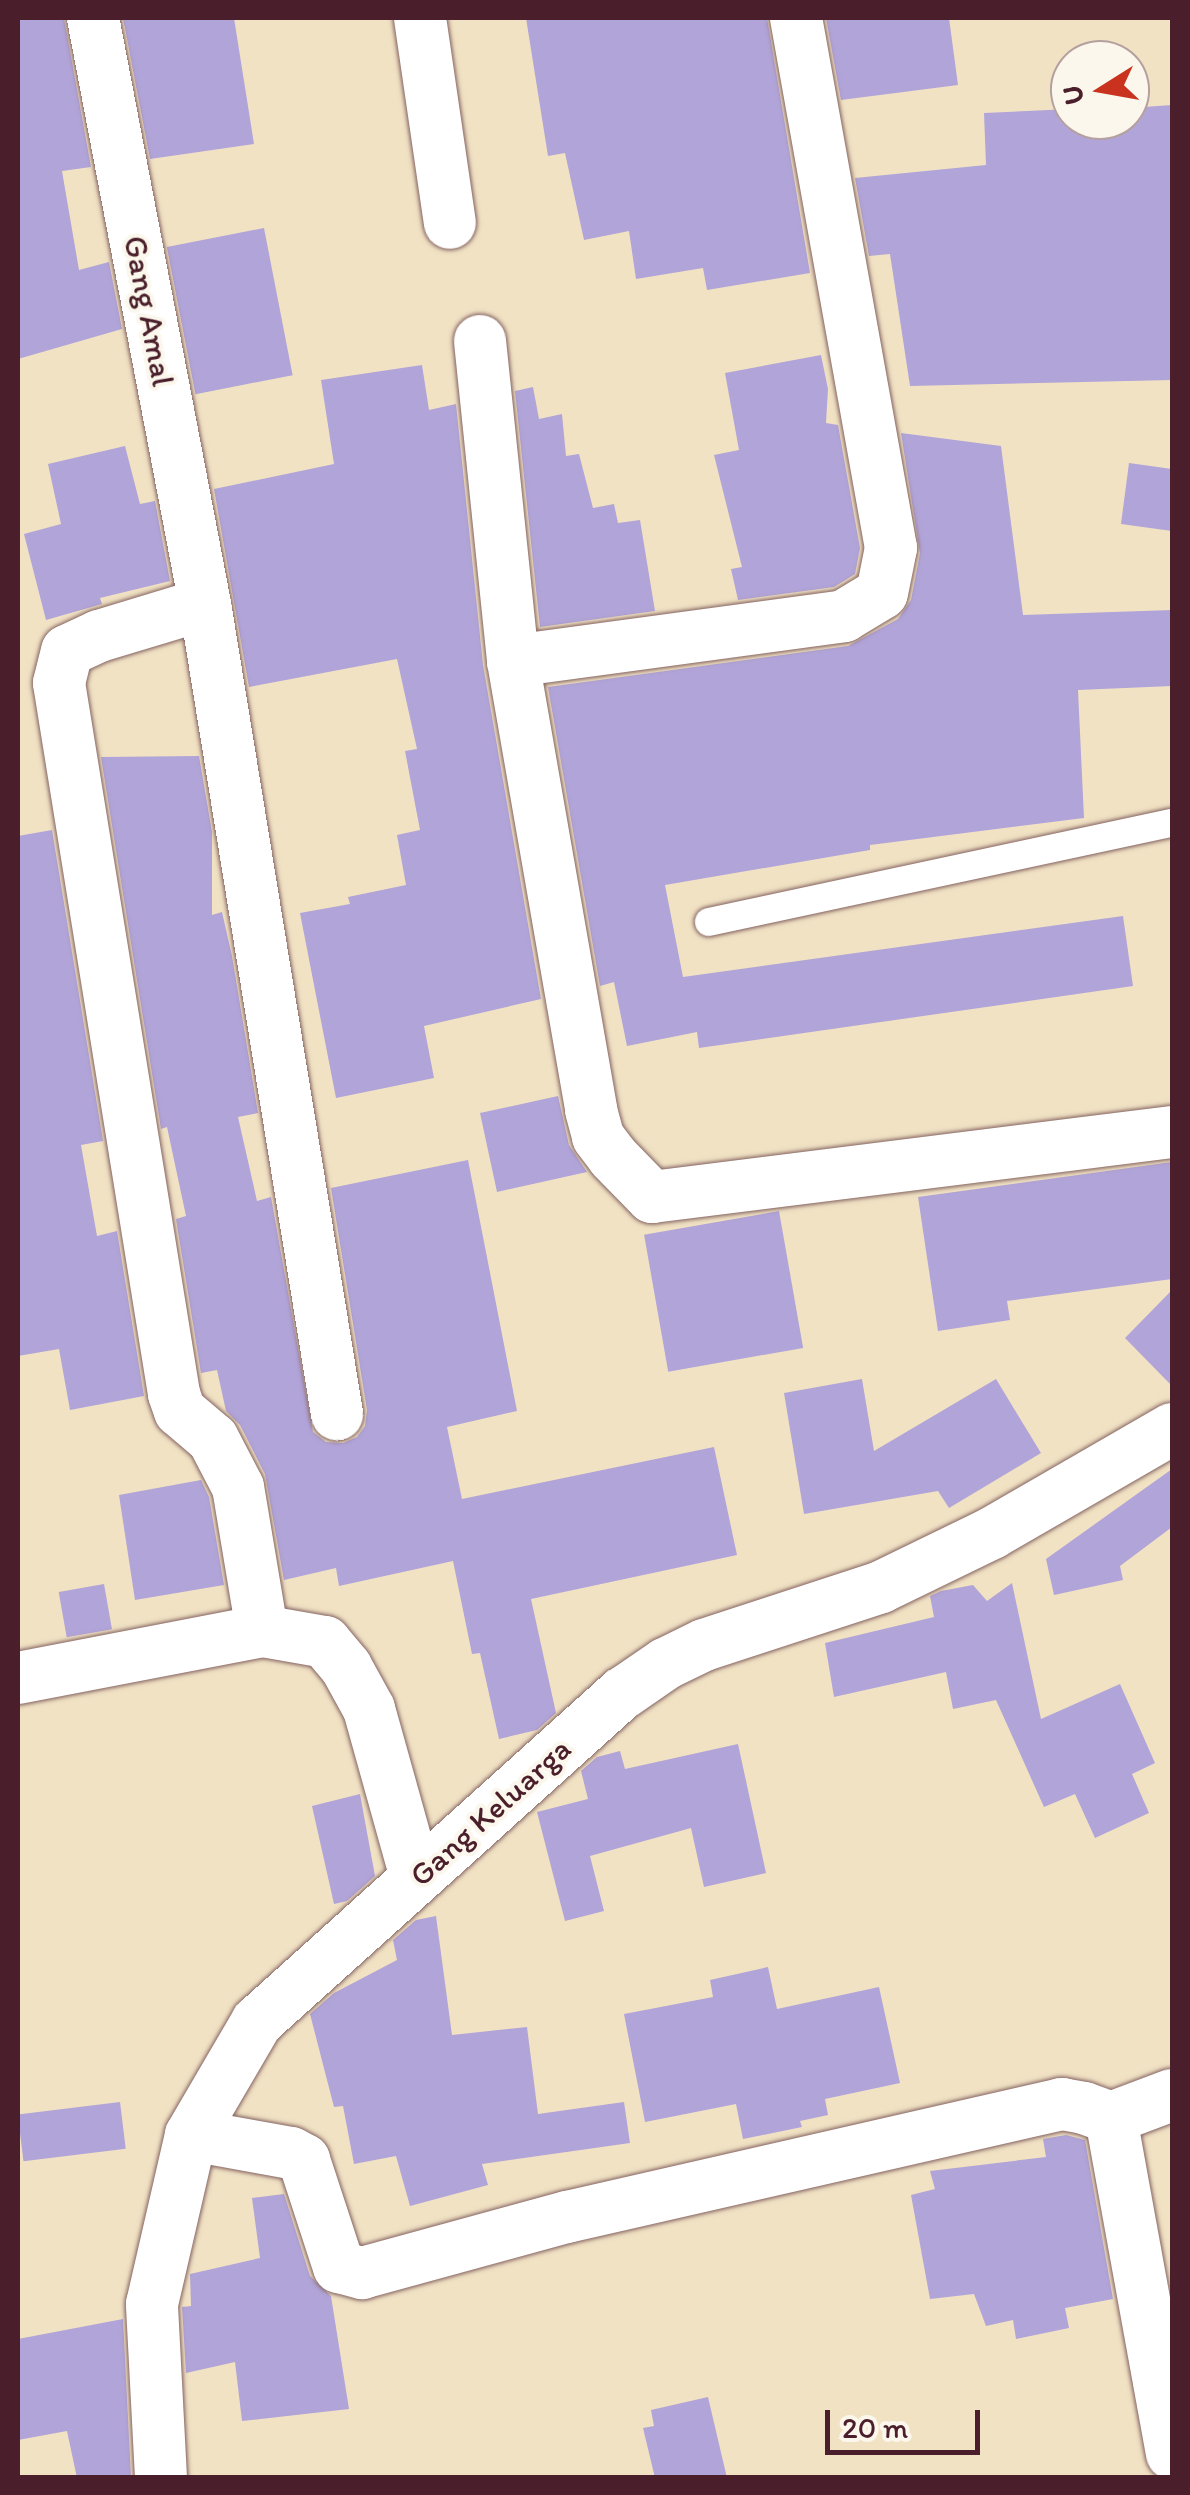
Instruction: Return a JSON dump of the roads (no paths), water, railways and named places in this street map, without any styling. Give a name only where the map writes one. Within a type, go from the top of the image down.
[{"type":"street","name":"Gang Amal","points":[[93,18],[206,604],[337,1414]]},
{"type":"street","points":[[420,18],[450,223]]},
{"type":"street","points":[[513,661],[844,616],[882,593],[891,548],[796,18]]},
{"type":"street","points":[[480,341],[513,661],[598,1137],[652,1197],[1172,1132]]},
{"type":"street","points":[[206,604],[98,636],[66,651],[59,682],[174,1394],[180,1411],[213,1439],[238,1487],[262,1632]]},
{"type":"street","name":"Gang Keluarga","points":[[161,2478],[152,2304],[201,2118],[257,2022],[624,1693],[665,1664],[704,1644],[882,1587],[992,1533],[1172,1429]]},
{"type":"street","points":[[18,1678],[262,1632],[325,1642],[346,1667],[369,1709],[416,1877]]},
{"type":"street","points":[[201,2118],[304,2160],[339,2267],[362,2272],[567,2217],[1062,2104],[1111,2118],[1172,2095]]},
{"type":"street","points":[[1111,2118],[1172,2454]]},
{"type":"lane","points":[[710,922],[1172,823]]}]
